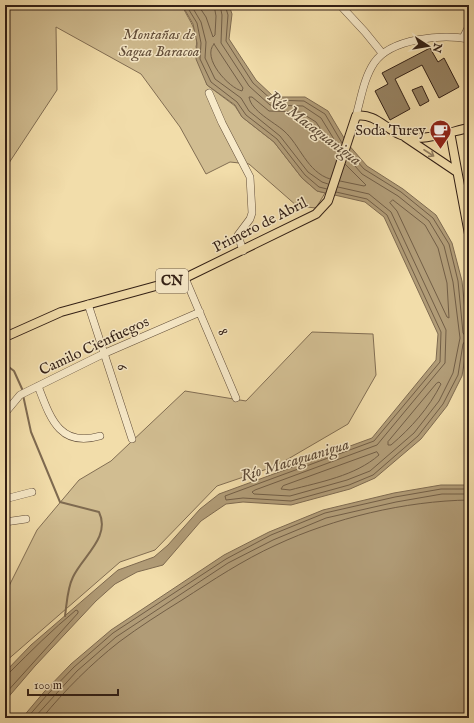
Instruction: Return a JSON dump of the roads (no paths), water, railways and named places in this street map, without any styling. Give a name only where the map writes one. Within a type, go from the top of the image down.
[{"type":"main road","points":[[356,116],[363,115],[374,118],[457,172]]},
{"type":"main road","name":"Primero de Abril","points":[[5,337],[61,312],[185,278],[243,251],[316,214],[328,201],[349,133],[356,116]]},
{"type":"main road","points":[[401,135],[414,137],[469,128]]},
{"type":"main road","points":[[450,132],[469,234]]},
{"type":"street","points":[[340,5],[365,32],[382,54]]},
{"type":"street","points":[[356,116],[367,77],[374,63],[382,54],[428,38],[440,36],[466,38],[469,26]]},
{"type":"street","points":[[210,93],[222,123],[250,177],[252,212],[250,219],[238,235],[243,251]]},
{"type":"street","name":"8","points":[[185,278],[236,398]]},
{"type":"street","name":"6","points":[[88,304],[103,354],[111,370],[132,439]]},
{"type":"street","name":"Camilo Cienfuegos","points":[[5,413],[20,395],[103,354],[200,312]]},
{"type":"street","points":[[38,386],[51,419],[58,428],[67,435],[76,438],[92,438],[100,436]]},
{"type":"street","points":[[5,499],[32,492]]},
{"type":"street","points":[[5,522],[26,519]]},
{"type":"water","name":"Río Macaguanigua","points":[[182,5],[229,5],[232,14],[229,39],[256,80],[274,97],[305,97],[328,111],[347,143],[367,166],[403,189],[436,215],[452,243],[462,281],[468,340],[462,376],[447,406],[421,439],[375,478],[350,489],[291,505],[243,502],[226,504],[201,521],[163,565],[137,572],[115,584],[96,601],[35,666],[5,701],[5,672],[31,645],[118,570],[154,557],[168,545],[200,509],[219,494],[372,438],[436,360],[438,334],[384,217],[365,202],[317,191],[302,178],[274,142],[242,117],[235,105],[207,85],[196,59],[197,43],[193,24]]},
{"type":"water","points":[[441,485],[469,485],[469,718],[22,718],[71,664],[111,630],[224,555],[269,532],[323,510],[394,493]]},
{"type":"waterway","points":[[5,364],[14,371],[23,391]]},
{"type":"waterway","points":[[23,395],[31,432],[60,502],[99,512],[102,521],[99,538],[77,569],[71,582],[68,591],[65,616]]},
{"type":"place","name":"Soda Turey","points":[[441,150]]},
{"type":"park label","name":"Montañas de Sagua Baracoa","points":[[159,42]]}]
